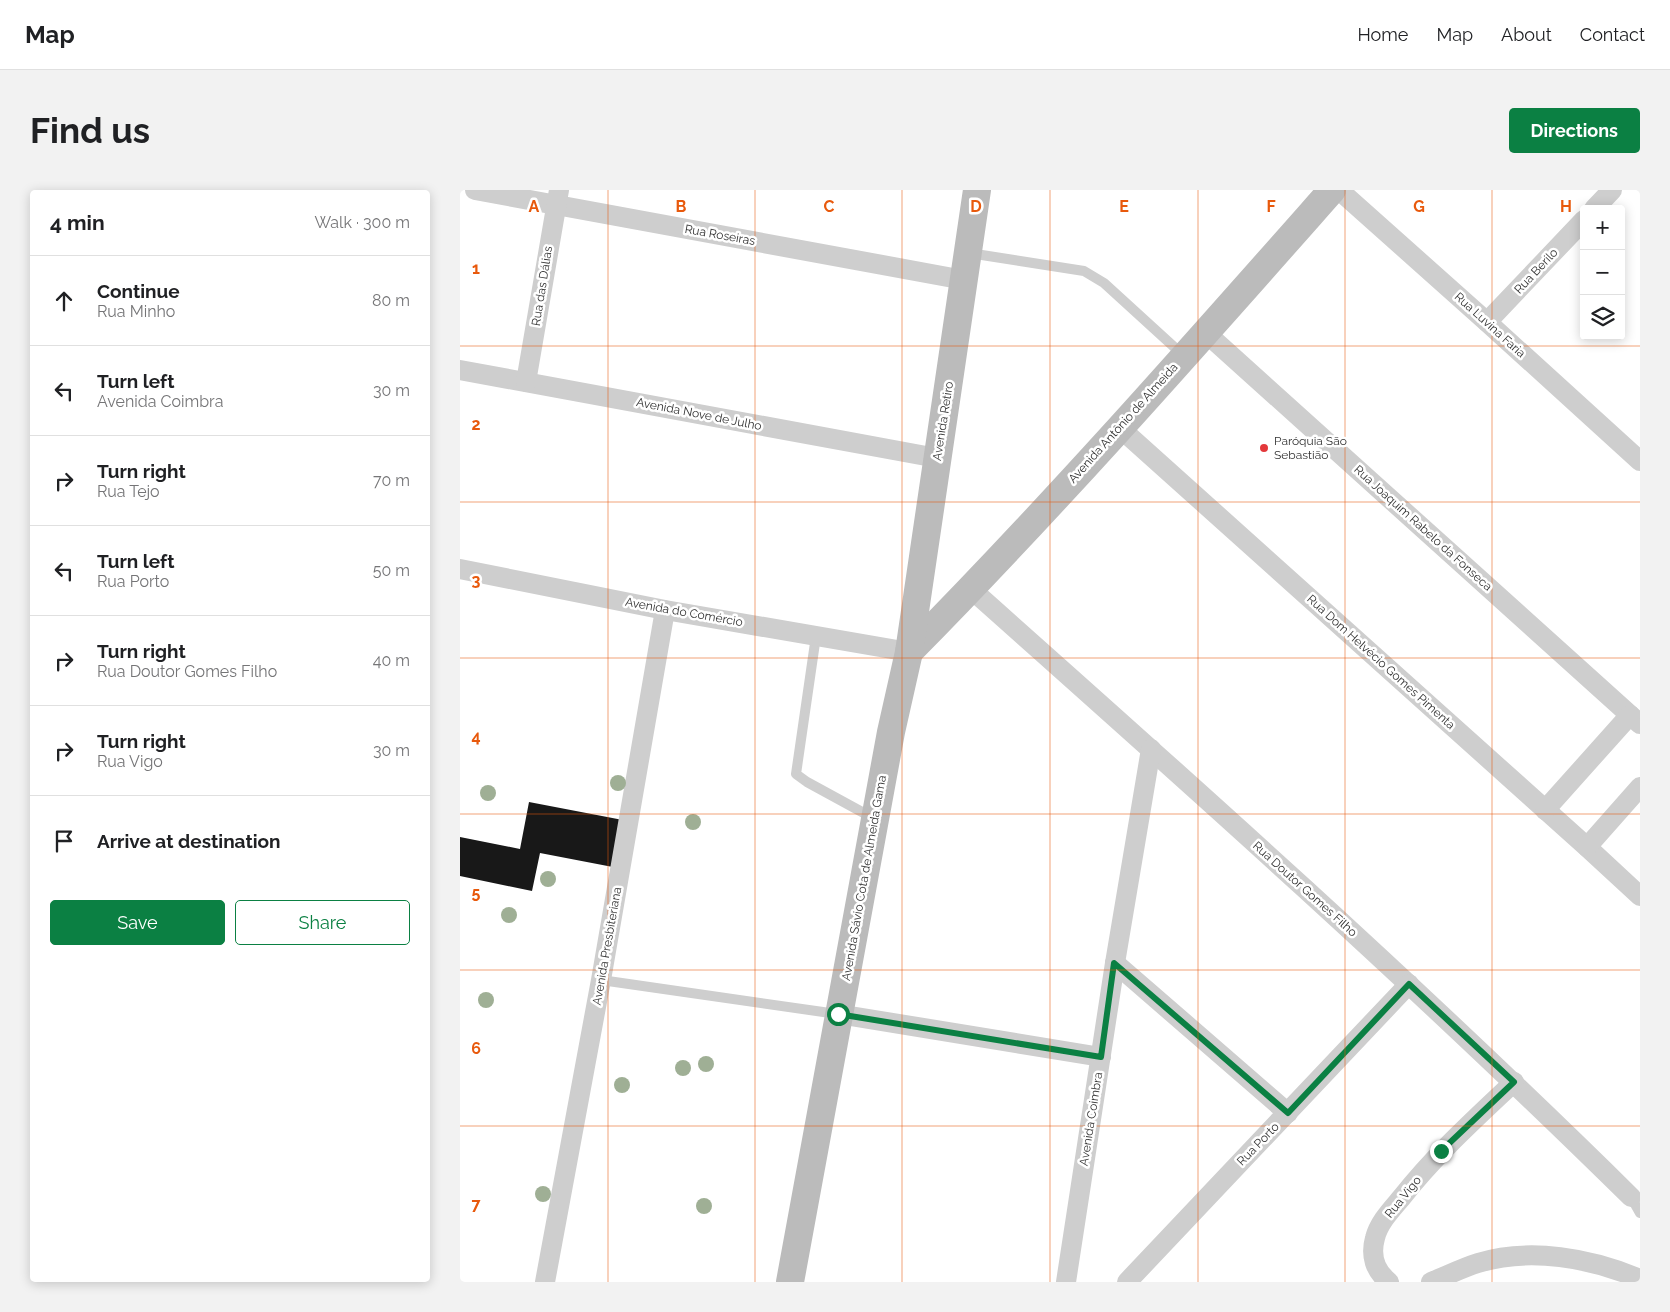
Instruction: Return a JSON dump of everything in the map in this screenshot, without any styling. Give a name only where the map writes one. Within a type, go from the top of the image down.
[{"type":"street","name":"Rua Roseiras","points":[[475,190],[557,197],[964,280]]},
{"type":"street","name":"Avenida Retiro","points":[[909,652],[977,190]]},
{"type":"street","name":"Avenida Antônio de Almeida","points":[[909,652],[971,589],[1120,428],[1332,190]]},
{"type":"street","name":"Rua Luvina Faria","points":[[1339,190],[1640,461]]},
{"type":"street","points":[[1598,205],[1612,190]]},
{"type":"street","name":"Rua das Dálias","points":[[526,382],[557,197]]},
{"type":"street","name":"Rua Berilo","points":[[1487,322],[1580,224]]},
{"type":"street","name":"Rua Joaquim Rabelo da Fonseca","points":[[1206,333],[1635,719]]},
{"type":"street","name":"Avenida Nove de Julho","points":[[460,370],[937,458]]},
{"type":"street","name":"Rua Dom Helvécio Gomes Pimenta","points":[[1120,428],[1545,810],[1588,846],[1640,896]]},
{"type":"street","name":"Avenida do Comércio","points":[[460,569],[665,610],[909,652]]},
{"type":"street","name":"Rua Doutor Gomes Filho","points":[[971,589],[1151,749],[1409,984],[1514,1082],[1636,1205]]},
{"type":"street","name":"Avenida Presbiteriana","points":[[545,1282],[601,980],[665,610]]},
{"type":"street","name":"Avenida Sávio Cota de Almeida Gama","points":[[790,1282],[891,732],[909,652]]},
{"type":"street","points":[[1545,810],[1635,719]]},
{"type":"street","name":"Avenida Coimbra","points":[[1066,1282],[1114,963],[1151,749]]},
{"type":"street","points":[[1588,846],[1640,787]]},
{"type":"street","points":[[1114,963],[1288,1113]]},
{"type":"street","name":"Rua Porto","points":[[1127,1282],[1409,984]]},
{"type":"street","points":[[838,1014],[1101,1057]]},
{"type":"street","name":"Rua Vigo","points":[[1389,1282],[1380,1275],[1375,1265],[1373,1252],[1375,1238],[1384,1218],[1441,1151],[1514,1082]]},
{"type":"street","points":[[1431,1282],[1478,1263],[1524,1256],[1590,1262],[1640,1279]]},
{"type":"lane","points":[[968,253],[1084,271],[1104,283],[1185,356]]},
{"type":"lane","points":[[816,636],[796,774],[807,782],[875,818]]},
{"type":"lane","points":[[601,980],[838,1014]]},
{"type":"building","points":[[529,802],[628,821],[618,868],[540,853],[532,891],[460,876],[460,837],[520,849]]},
{"type":"place","name":"Paróquia São Sebastião","points":[[1264,448]]},
{"type":"route","points":[[838,1014],[1101,1057],[1114,963],[1288,1113],[1409,984],[1514,1082],[1441,1151]]}]
